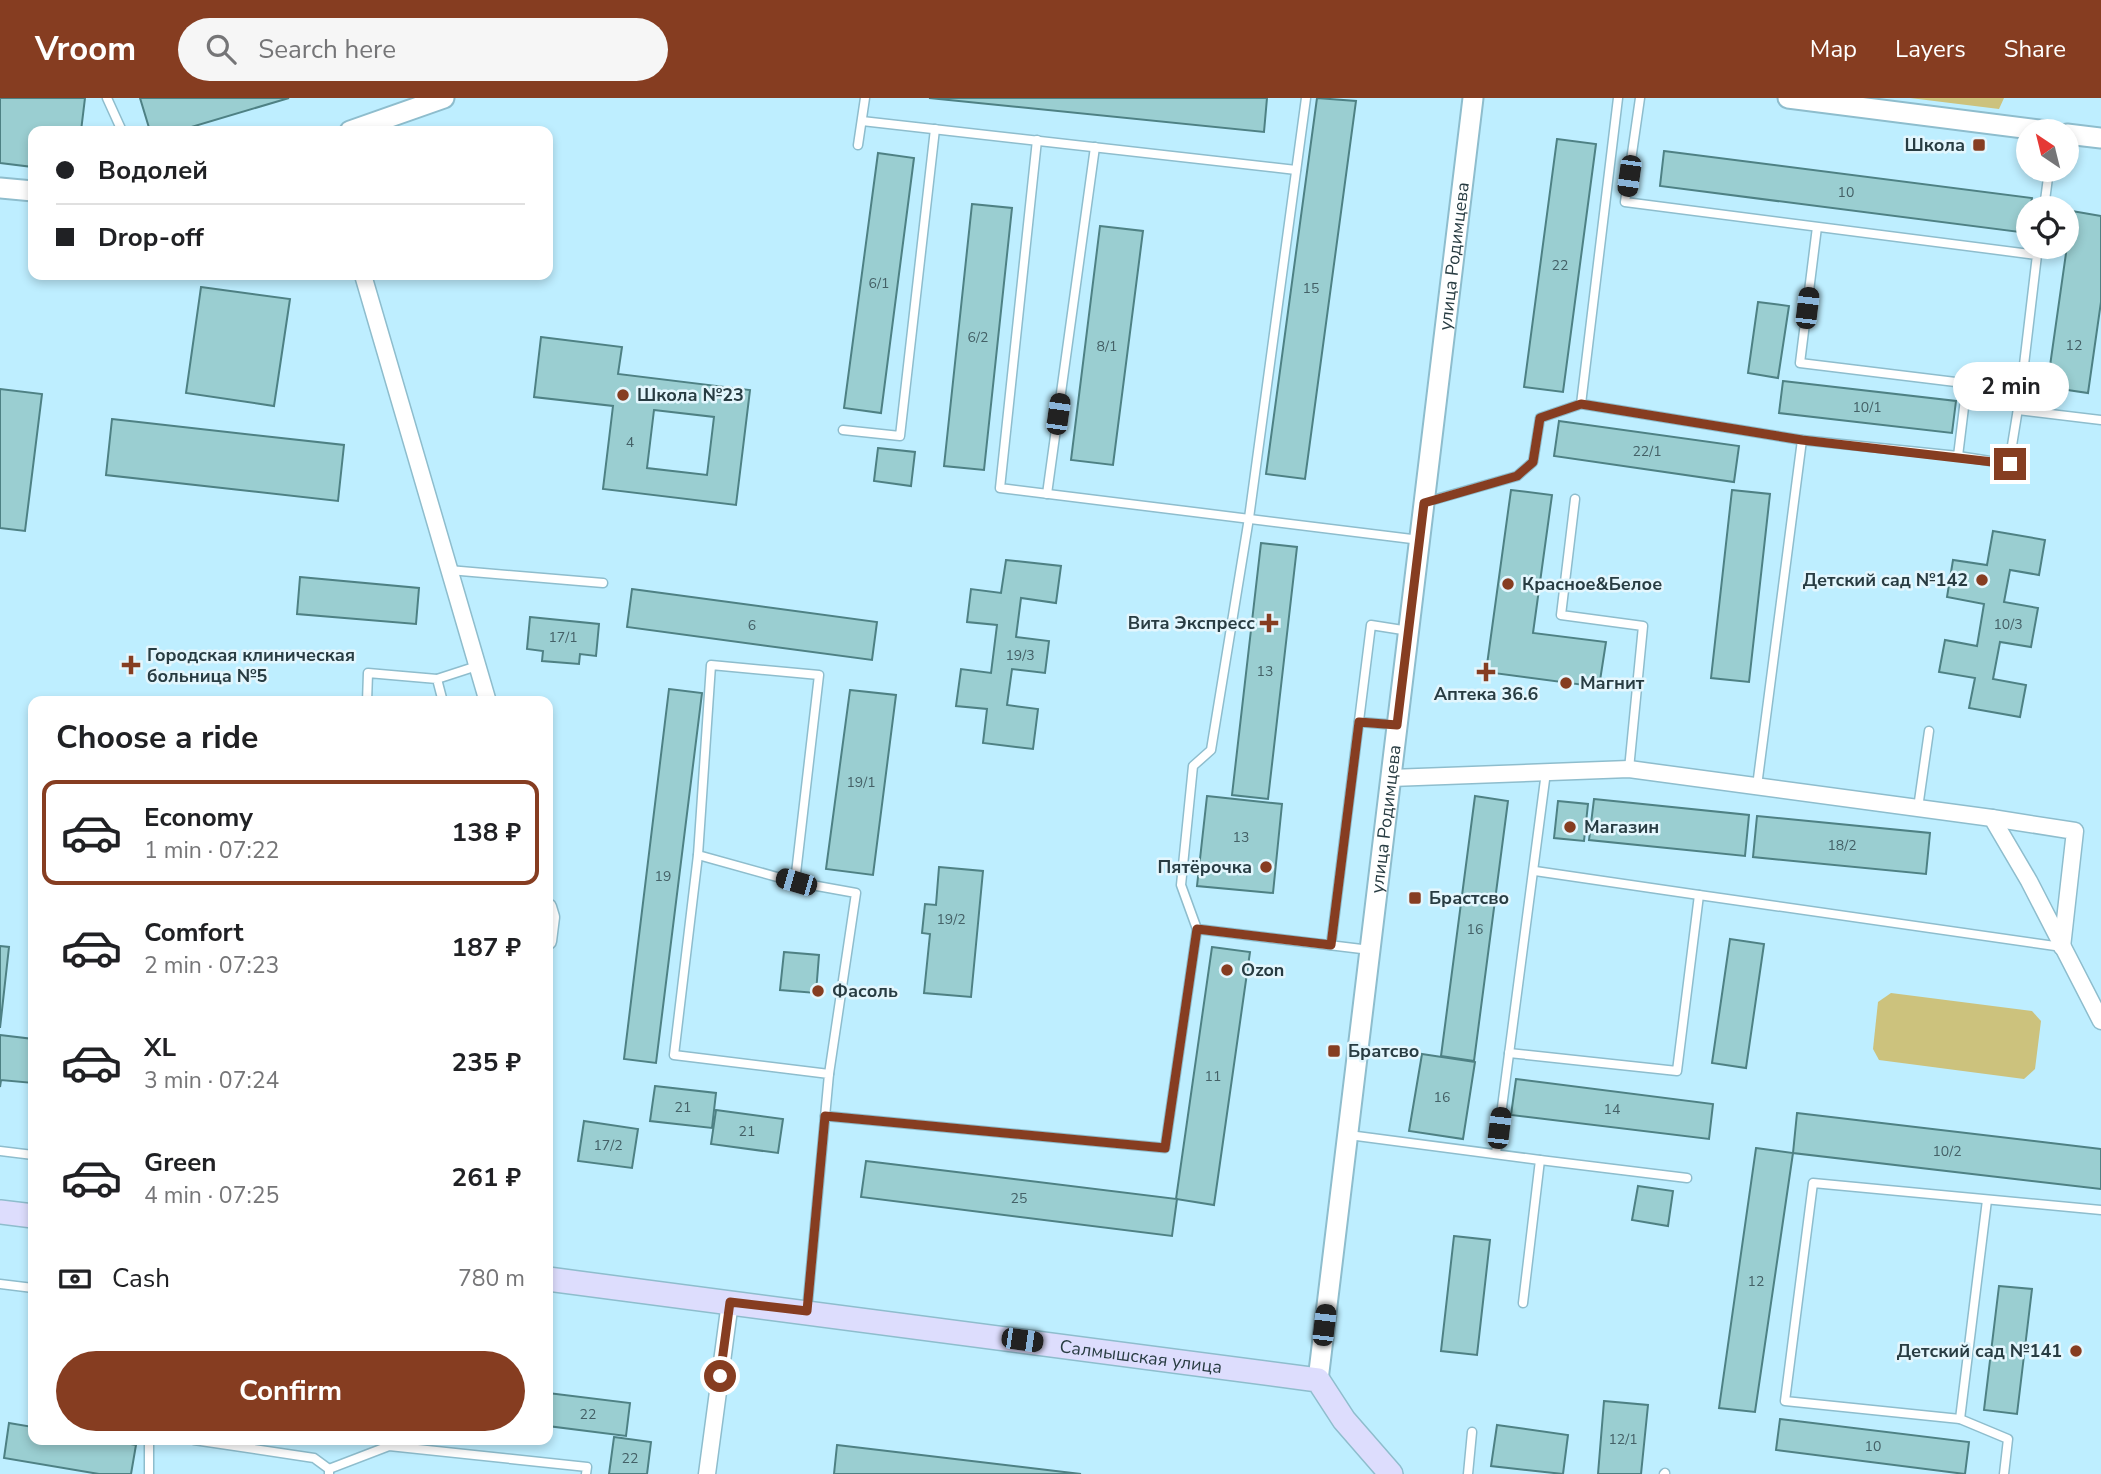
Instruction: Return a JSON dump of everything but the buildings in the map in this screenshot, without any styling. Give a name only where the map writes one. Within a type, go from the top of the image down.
[{"type":"main road","points":[[0,1212],[28,1215]]},
{"type":"main road","name":"Салмышская улица","points":[[553,1280],[1318,1380]]},
{"type":"main road","points":[[1318,1380],[1344,1420],[1391,1474]]},
{"type":"street","points":[[359,126],[400,106],[444,98]]},
{"type":"street","name":"улица Родимцева","points":[[1318,1380],[1473,98]]},
{"type":"street","points":[[1788,98],[2016,127]]},
{"type":"street","points":[[2079,135],[2101,138]]},
{"type":"street","points":[[0,188],[28,191]]},
{"type":"street","points":[[364,280],[486,696]]},
{"type":"street","points":[[1391,778],[1629,769],[1817,797],[1918,807],[2075,831],[2062,947]]},
{"type":"street","points":[[1992,818],[2029,881],[2101,1021]]},
{"type":"street","points":[[707,1474],[730,1302]]},
{"type":"lane","points":[[107,98],[120,126]]},
{"type":"lane","points":[[858,145],[865,98]]},
{"type":"lane","points":[[825,1116],[1165,1148],[1197,929],[1181,885],[1193,766],[1212,750],[1250,518],[1306,98]]},
{"type":"lane","points":[[1581,404],[1618,98]]},
{"type":"lane","points":[[1640,98],[1625,202],[2016,249]]},
{"type":"lane","points":[[862,121],[1296,170]]},
{"type":"lane","points":[[843,430],[900,436],[935,129]]},
{"type":"lane","points":[[1037,140],[1000,488],[1420,540]]},
{"type":"lane","points":[[1047,494],[1095,147]]},
{"type":"lane","points":[[1817,227],[1800,363],[2021,390]]},
{"type":"lane","points":[[1424,503],[1517,476],[1533,462],[1540,418],[1581,404],[1802,440],[2010,464],[2037,259]]},
{"type":"lane","points":[[1958,456],[1967,383]]},
{"type":"lane","points":[[2018,410],[2101,420]]},
{"type":"lane","points":[[1757,786],[1802,440]]},
{"type":"lane","points":[[1575,499],[1561,615],[1643,626],[1629,769]]},
{"type":"lane","points":[[449,570],[603,583]]},
{"type":"lane","points":[[1331,945],[1371,625],[1409,631]]},
{"type":"lane","points":[[796,882],[819,675],[711,664],[698,855],[674,1055],[829,1074]]},
{"type":"lane","points":[[368,696],[368,673],[437,679],[477,666]]},
{"type":"lane","points":[[437,679],[441,696]]},
{"type":"lane","points":[[1359,722],[1397,725]]},
{"type":"lane","points":[[1918,807],[1929,731]]},
{"type":"lane","points":[[1496,1153],[1546,772]]},
{"type":"lane","points":[[698,855],[796,882],[856,893],[829,1074],[807,1311]]},
{"type":"lane","points":[[1535,871],[2062,947]]},
{"type":"lane","points":[[1508,1054],[1677,1071],[1699,895]]},
{"type":"lane","points":[[1197,929],[1370,950]]},
{"type":"lane","points":[[1348,1135],[1687,1178]]},
{"type":"lane","points":[[0,1151],[28,1154]]},
{"type":"lane","points":[[1523,1303],[1540,1160]]},
{"type":"lane","points":[[2004,1474],[2008,1439],[1960,1419],[1785,1401],[1813,1183],[2101,1210]]},
{"type":"lane","points":[[1960,1419],[1987,1200]]},
{"type":"lane","points":[[0,1284],[28,1287]]},
{"type":"lane","points":[[1468,1474],[1472,1432]]},
{"type":"lane","points":[[149,1445],[149,1474]]},
{"type":"lane","points":[[227,1445],[314,1458],[329,1472],[389,1446],[587,1467],[586,1474]]},
{"type":"shaded area","points":[[1910,98],[2004,98],[1999,109]]},
{"type":"shaded area","points":[[1891,993],[2032,1011],[2041,1021],[2035,1069],[2024,1079],[1879,1060],[1873,1049],[1878,1002]]},
{"type":"place","name":"Школа","points":[[1979,145]]},
{"type":"place","name":"Школа №23","points":[[623,395]]},
{"type":"place","name":"Детский сад №142","points":[[1982,580]]},
{"type":"place","name":"Красное&Белое","points":[[1508,584]]},
{"type":"place","name":"Вита Экспресс","points":[[1269,623]]},
{"type":"place","name":"Городская клиническая больница №5","points":[[131,665]]},
{"type":"place","name":"Аптека 36.6","points":[[1486,672]]},
{"type":"place","name":"Магнит","points":[[1566,683]]},
{"type":"place","name":"Магазин","points":[[1570,827]]},
{"type":"place","name":"Пятёрочка","points":[[1266,867]]},
{"type":"place","name":"Брастсво","points":[[1415,898]]},
{"type":"place","name":"Ozon","points":[[1227,970]]},
{"type":"place","name":"Фасоль","points":[[818,991]]},
{"type":"place","name":"Братсво","points":[[1334,1051]]},
{"type":"place","name":"Детский сад №141","points":[[2076,1351]]},
{"type":"route","points":[[720,1376],[730,1302],[807,1311],[825,1116],[1165,1148],[1197,929],[1331,945],[1359,722],[1397,725],[1424,503],[1517,476],[1533,462],[1540,418],[1581,404],[1802,440],[2010,464]]}]
